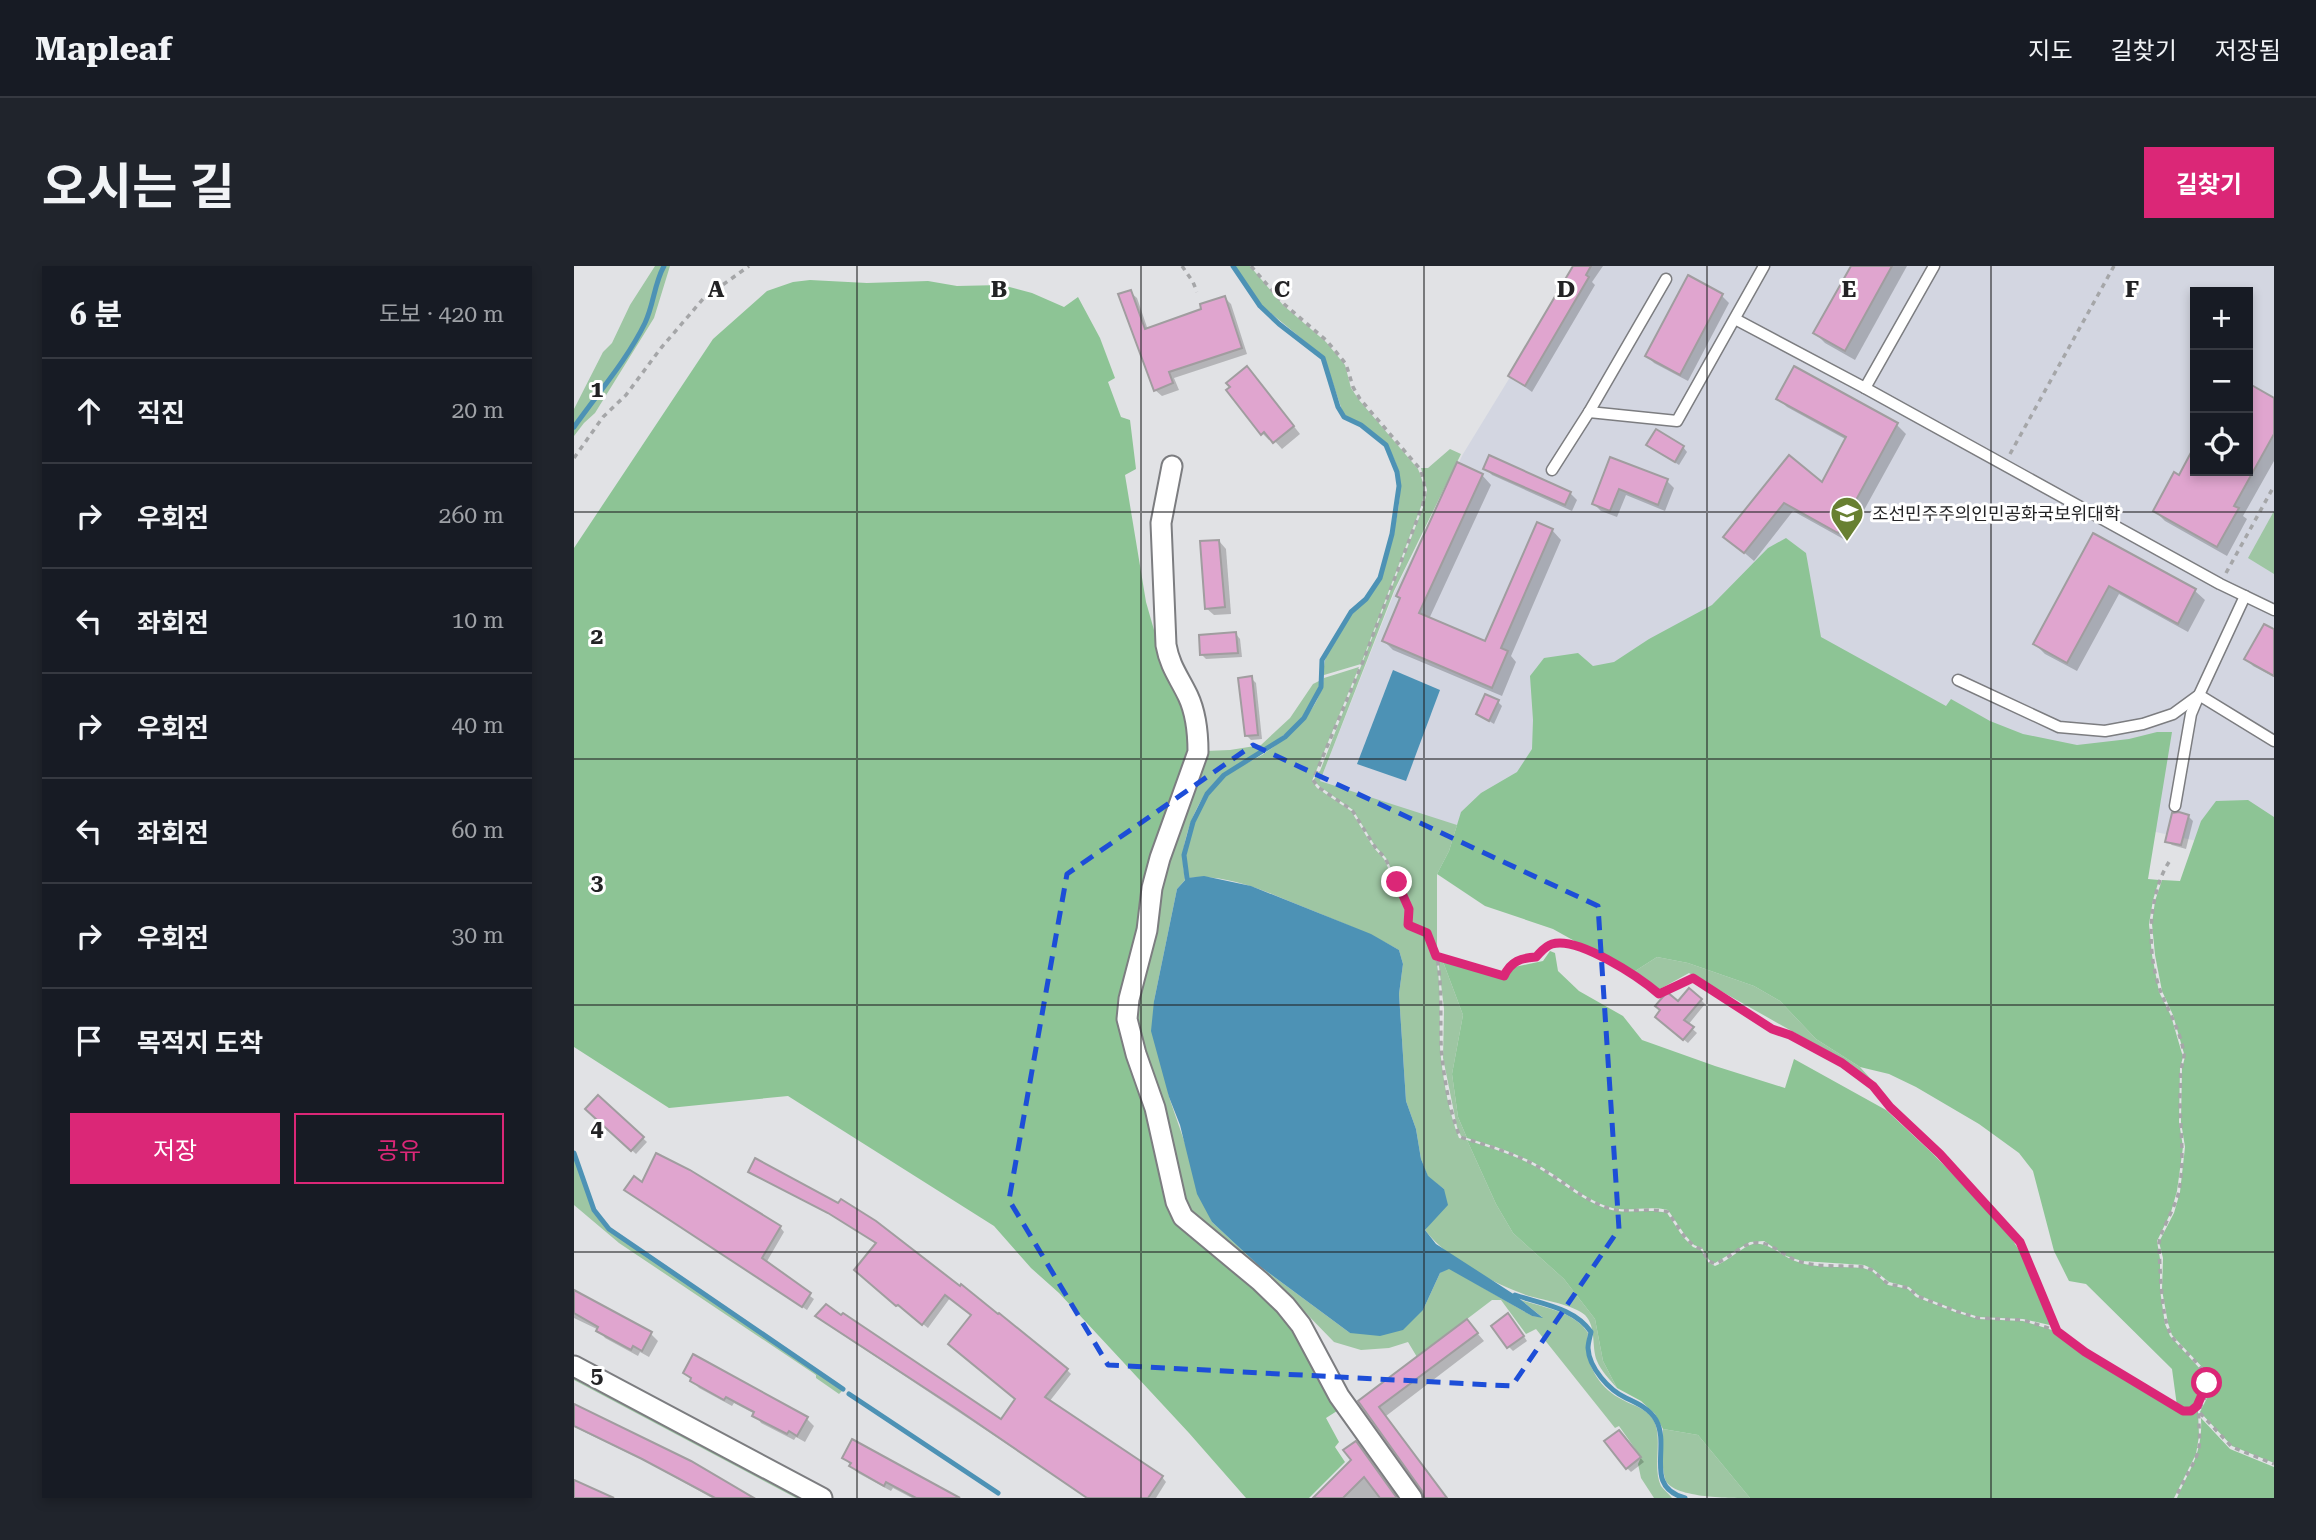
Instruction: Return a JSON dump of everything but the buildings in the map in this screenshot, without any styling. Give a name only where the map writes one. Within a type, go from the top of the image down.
[{"type":"street","points":[[1172,466],[1161,523],[1166,645],[1169,662],[1189,697],[1198,735],[1198,752],[1152,888],[1147,930],[1129,999],[1127,1019],[1155,1108],[1173,1192],[1183,1217],[1260,1281],[1293,1315],[1339,1396],[1412,1498]]},
{"type":"street","points":[[574,1366],[822,1498]]},
{"type":"lane","points":[[1590,412],[1677,421],[1764,266]]},
{"type":"lane","points":[[1866,388],[1934,266]]},
{"type":"lane","points":[[1552,470],[1590,412],[1665,279]]},
{"type":"lane","points":[[1735,320],[1866,388],[2220,584],[2274,610]]},
{"type":"lane","points":[[2175,806],[2191,714],[2245,596]]},
{"type":"lane","points":[[1958,680],[2048,723],[2088,731],[2105,731],[2143,724],[2173,714],[2199,695]]},
{"type":"lane","points":[[2199,695],[2274,741]]},
{"type":"path","points":[[574,458],[603,417],[626,395],[703,299],[749,266]]},
{"type":"path","points":[[1182,266],[1194,282],[1197,292]]},
{"type":"path","points":[[1251,266],[1284,304],[1327,341],[1346,364],[1360,399],[1420,469],[1426,490],[1362,664],[1313,780],[1318,787],[1352,810],[1392,869],[1409,909],[1408,925],[1427,933],[1436,956],[1442,1009],[1442,1058],[1460,1137],[1539,1167],[1585,1198],[1609,1209],[1647,1208],[1668,1212],[1684,1236],[1716,1265],[1750,1243],[1764,1242],[1786,1257],[1801,1262],[1864,1267],[1872,1270],[1888,1284],[1909,1288],[1917,1296],[1978,1318],[2023,1320],[2057,1331],[2085,1352],[2183,1411],[2191,1411],[2197,1406],[2207,1383]]},
{"type":"path","points":[[2004,465],[2113,266]]},
{"type":"path","points":[[2220,584],[2274,486]]},
{"type":"path","points":[[2169,862],[2159,882],[2150,924],[2161,992],[2172,1016],[2184,1057],[2181,1068],[2180,1122],[2184,1147],[2179,1191],[2173,1213],[2158,1242],[2161,1290],[2166,1323],[2171,1335],[2203,1369],[2207,1383],[2207,1396],[2199,1412],[2200,1436],[2197,1454],[2176,1498]]},
{"type":"path","points":[[1436,956],[1504,976],[1508,967],[1522,958],[1536,957],[1552,944],[1577,945],[1643,980],[1659,994],[1693,978],[1772,1029],[1790,1035],[1842,1063],[1873,1086],[1890,1107],[1940,1154],[2020,1242],[2057,1331]]},
{"type":"path","points":[[2199,1412],[2232,1447],[2274,1464]]},
{"type":"highlighted area","points":[[1253,745],[1598,906],[1619,1229],[1512,1386],[1108,1365],[1009,1200],[1067,874]]},
{"type":"shaded area","name":"조선민주주의인민공화국보위대학","points":[[1578,266],[2274,266],[2274,858],[1988,795],[1514,846],[1320,781],[1395,591],[1463,454]]},
{"type":"green space","points":[[655,266],[663,266],[643,324],[619,363],[574,425],[574,409],[603,352],[612,343],[630,305]]},
{"type":"green space","points":[[666,266],[670,266],[654,318],[595,413],[574,436],[574,429],[623,364],[640,336]]},
{"type":"green space","points":[[1234,266],[1250,266],[1283,305],[1326,342],[1345,365],[1351,388],[1359,400],[1418,469],[1423,482],[1422,504],[1361,664],[1324,675],[1328,650],[1336,634],[1372,593],[1382,574],[1399,503],[1397,468],[1381,439],[1344,416],[1324,357],[1261,305]]},
{"type":"green space","points":[[810,280],[867,283],[928,281],[957,286],[1002,285],[1032,293],[1064,307],[1078,297],[1100,338],[1115,378],[1108,382],[1121,417],[1130,420],[1136,469],[1125,475],[1146,602],[1162,658],[1179,690],[1192,740],[1126,995],[1173,1205],[1296,1326],[1337,1411],[1326,1418],[1339,1442],[1335,1447],[1345,1462],[1309,1498],[1246,1498],[1189,1433],[994,1226],[788,1096],[669,1108],[574,1047],[574,548],[713,339],[767,291],[793,282]]},
{"type":"green space","points":[[1450,449],[1461,454],[1394,591],[1320,781],[1457,825],[1449,851],[1437,874],[1437,955],[1428,933],[1409,923],[1410,909],[1386,858],[1375,846],[1353,810],[1314,780],[1320,771],[1424,505],[1427,490],[1421,468],[1428,468]]},
{"type":"green space","points":[[2274,511],[2274,574],[2248,558]]},
{"type":"green space","points":[[1786,538],[1806,553],[1821,637],[1946,706],[1951,699],[1990,721],[2023,734],[2077,745],[2172,732],[2148,879],[2159,880],[2149,924],[2159,992],[2171,1016],[2183,1057],[2180,1068],[2179,1122],[2183,1147],[2177,1191],[2171,1212],[2157,1241],[2165,1324],[2170,1336],[2201,1370],[2206,1383],[2197,1405],[2190,1410],[2177,1406],[2172,1369],[2086,1284],[2069,1281],[2054,1251],[2033,1171],[2019,1153],[1979,1124],[1889,1074],[1860,1067],[1816,1039],[1780,1001],[1754,986],[1688,963],[1657,957],[1632,973],[1553,929],[1485,906],[1437,874],[1449,851],[1461,812],[1481,793],[1517,772],[1532,749],[1530,676],[1544,658],[1578,653],[1593,666],[1614,662],[1649,639],[1712,605],[1768,548]]},
{"type":"green space","points":[[1359,667],[1312,781],[1317,788],[1351,811],[1373,847],[1384,859],[1407,910],[1407,925],[1424,933],[1432,945],[1440,994],[1442,1068],[1459,1138],[1467,1140],[1496,1204],[1513,1233],[1564,1279],[1595,1319],[1603,1361],[1617,1388],[1597,1361],[1591,1326],[1585,1315],[1566,1306],[1515,1291],[1487,1277],[1446,1251],[1425,1230],[1439,1212],[1444,1189],[1428,1177],[1406,1101],[1399,994],[1403,964],[1399,950],[1278,896],[1219,878],[1188,878],[1186,857],[1189,836],[1198,813],[1218,783],[1292,732],[1316,702],[1324,678]]},
{"type":"green space","points":[[1321,680],[1310,705],[1293,727],[1224,774],[1208,790],[1196,809],[1185,842],[1185,880],[1177,889],[1154,1001],[1169,1097],[1212,1222],[1258,1265],[1350,1333],[1423,1310],[1440,1273],[1449,1268],[1532,1316],[1542,1317],[1521,1300],[1567,1315],[1588,1333],[1590,1363],[1599,1380],[1614,1395],[1644,1411],[1654,1421],[1658,1436],[1658,1479],[1672,1498],[1654,1498],[1641,1478],[1638,1464],[1641,1457],[1619,1426],[1615,1428],[1536,1329],[1526,1334],[1501,1300],[1492,1300],[1417,1357],[1408,1342],[1389,1348],[1361,1350],[1334,1342],[1299,1306],[1189,1215],[1136,1022],[1136,994],[1159,884],[1206,751],[1261,745],[1290,718],[1313,684]]},
{"type":"green space","points":[[2248,800],[2274,817],[2274,1463],[2232,1446],[2200,1412],[2208,1396],[2208,1383],[2204,1369],[2172,1335],[2162,1290],[2163,1258],[2159,1242],[2174,1213],[2180,1192],[2185,1147],[2181,1122],[2182,1068],[2185,1057],[2173,1015],[2162,991],[2155,955],[2152,924],[2155,901],[2162,880],[2180,881],[2201,821],[2216,801]]},
{"type":"green space","points":[[1550,951],[1555,953],[1558,971],[1579,991],[1623,1016],[1642,1040],[1785,1088],[1794,1059],[1886,1110],[2005,1228],[2022,1255],[2054,1326],[2023,1319],[1979,1317],[1918,1295],[1909,1287],[1889,1282],[1864,1265],[1802,1261],[1786,1256],[1764,1241],[1750,1242],[1715,1263],[1685,1235],[1668,1210],[1609,1207],[1530,1161],[1467,1138],[1458,1117],[1452,1074],[1463,1015],[1442,959],[1505,978],[1510,968],[1543,961]]},
{"type":"green space","points":[[1657,957],[1688,963],[1754,986],[1780,1001],[1816,1039],[1860,1067],[1877,1086],[1843,1060],[1689,973],[1660,989],[1632,973]]},
{"type":"green space","points":[[1438,958],[1442,959],[1463,1015],[1452,1074],[1458,1117],[1467,1138],[1461,1136],[1457,1127],[1443,1058],[1444,1009]]},
{"type":"green space","points":[[1467,1140],[1530,1164],[1580,1196],[1608,1209],[1667,1213],[1683,1237],[1693,1247],[1701,1250],[1708,1262],[1715,1266],[1753,1244],[1759,1244],[1806,1264],[1863,1268],[1872,1271],[1888,1285],[1908,1289],[1916,1297],[1955,1312],[1978,1319],[2023,1321],[2052,1330],[2120,1377],[2177,1411],[2192,1412],[2199,1406],[2206,1388],[2206,1395],[2198,1411],[2199,1436],[2196,1454],[2174,1498],[1750,1498],[1698,1435],[1663,1429],[1655,1414],[1641,1401],[1617,1388],[1603,1361],[1595,1319],[1564,1279],[1513,1233],[1496,1204]]},
{"type":"green space","points":[[574,1157],[593,1211],[608,1230],[843,1390],[839,1394],[816,1378],[816,1375],[619,1243],[574,1205]]},
{"type":"green space","points":[[574,1374],[807,1498],[796,1498],[574,1380]]},
{"type":"green space","points":[[2201,1418],[2230,1449],[2274,1467],[2274,1498],[2177,1498],[2198,1451]]},
{"type":"green space","points":[[1663,1429],[1698,1435],[1750,1498],[1702,1496],[1669,1485],[1663,1467]]},
{"type":"water","points":[[1393,670],[1440,690],[1406,781],[1357,764]]},
{"type":"water","points":[[1204,876],[1251,886],[1371,934],[1399,950],[1403,964],[1399,994],[1406,1101],[1416,1129],[1421,1159],[1428,1176],[1444,1189],[1448,1205],[1425,1230],[1436,1244],[1515,1295],[1543,1318],[1532,1316],[1449,1269],[1440,1273],[1423,1310],[1403,1330],[1380,1336],[1350,1333],[1258,1265],[1212,1222],[1197,1194],[1180,1125],[1169,1097],[1151,1031],[1154,1001],[1177,889],[1187,878]]},
{"type":"waterway","points":[[574,427],[638,337],[648,316],[664,266]]},
{"type":"waterway","points":[[1187,878],[1184,855],[1193,822],[1207,794],[1224,775],[1285,737],[1304,718],[1321,687],[1322,660],[1351,612],[1366,599],[1380,578],[1392,534],[1399,486],[1397,472],[1386,445],[1361,425],[1344,417],[1338,407],[1323,358],[1260,306],[1233,266]]},
{"type":"waterway","points":[[574,1153],[594,1210],[609,1229],[843,1389]]},
{"type":"waterway","points":[[1515,1295],[1567,1312],[1591,1332],[1588,1346],[1592,1363],[1607,1384],[1639,1404],[1656,1420],[1661,1442],[1661,1476],[1672,1493],[1685,1498]]},
{"type":"waterway","points":[[849,1394],[998,1493]]},
{"type":"place","name":"조선민주주의인민공화국보위대학","points":[[1847,543]]},
{"type":"route","points":[[1397,882],[1409,909],[1408,925],[1427,933],[1436,956],[1504,976],[1508,967],[1522,958],[1536,957],[1552,944],[1577,945],[1643,980],[1659,994],[1693,978],[1772,1029],[1790,1035],[1842,1063],[1873,1086],[1890,1107],[1940,1154],[2020,1242],[2057,1331],[2085,1352],[2183,1411],[2191,1411],[2197,1406],[2207,1383]]}]
